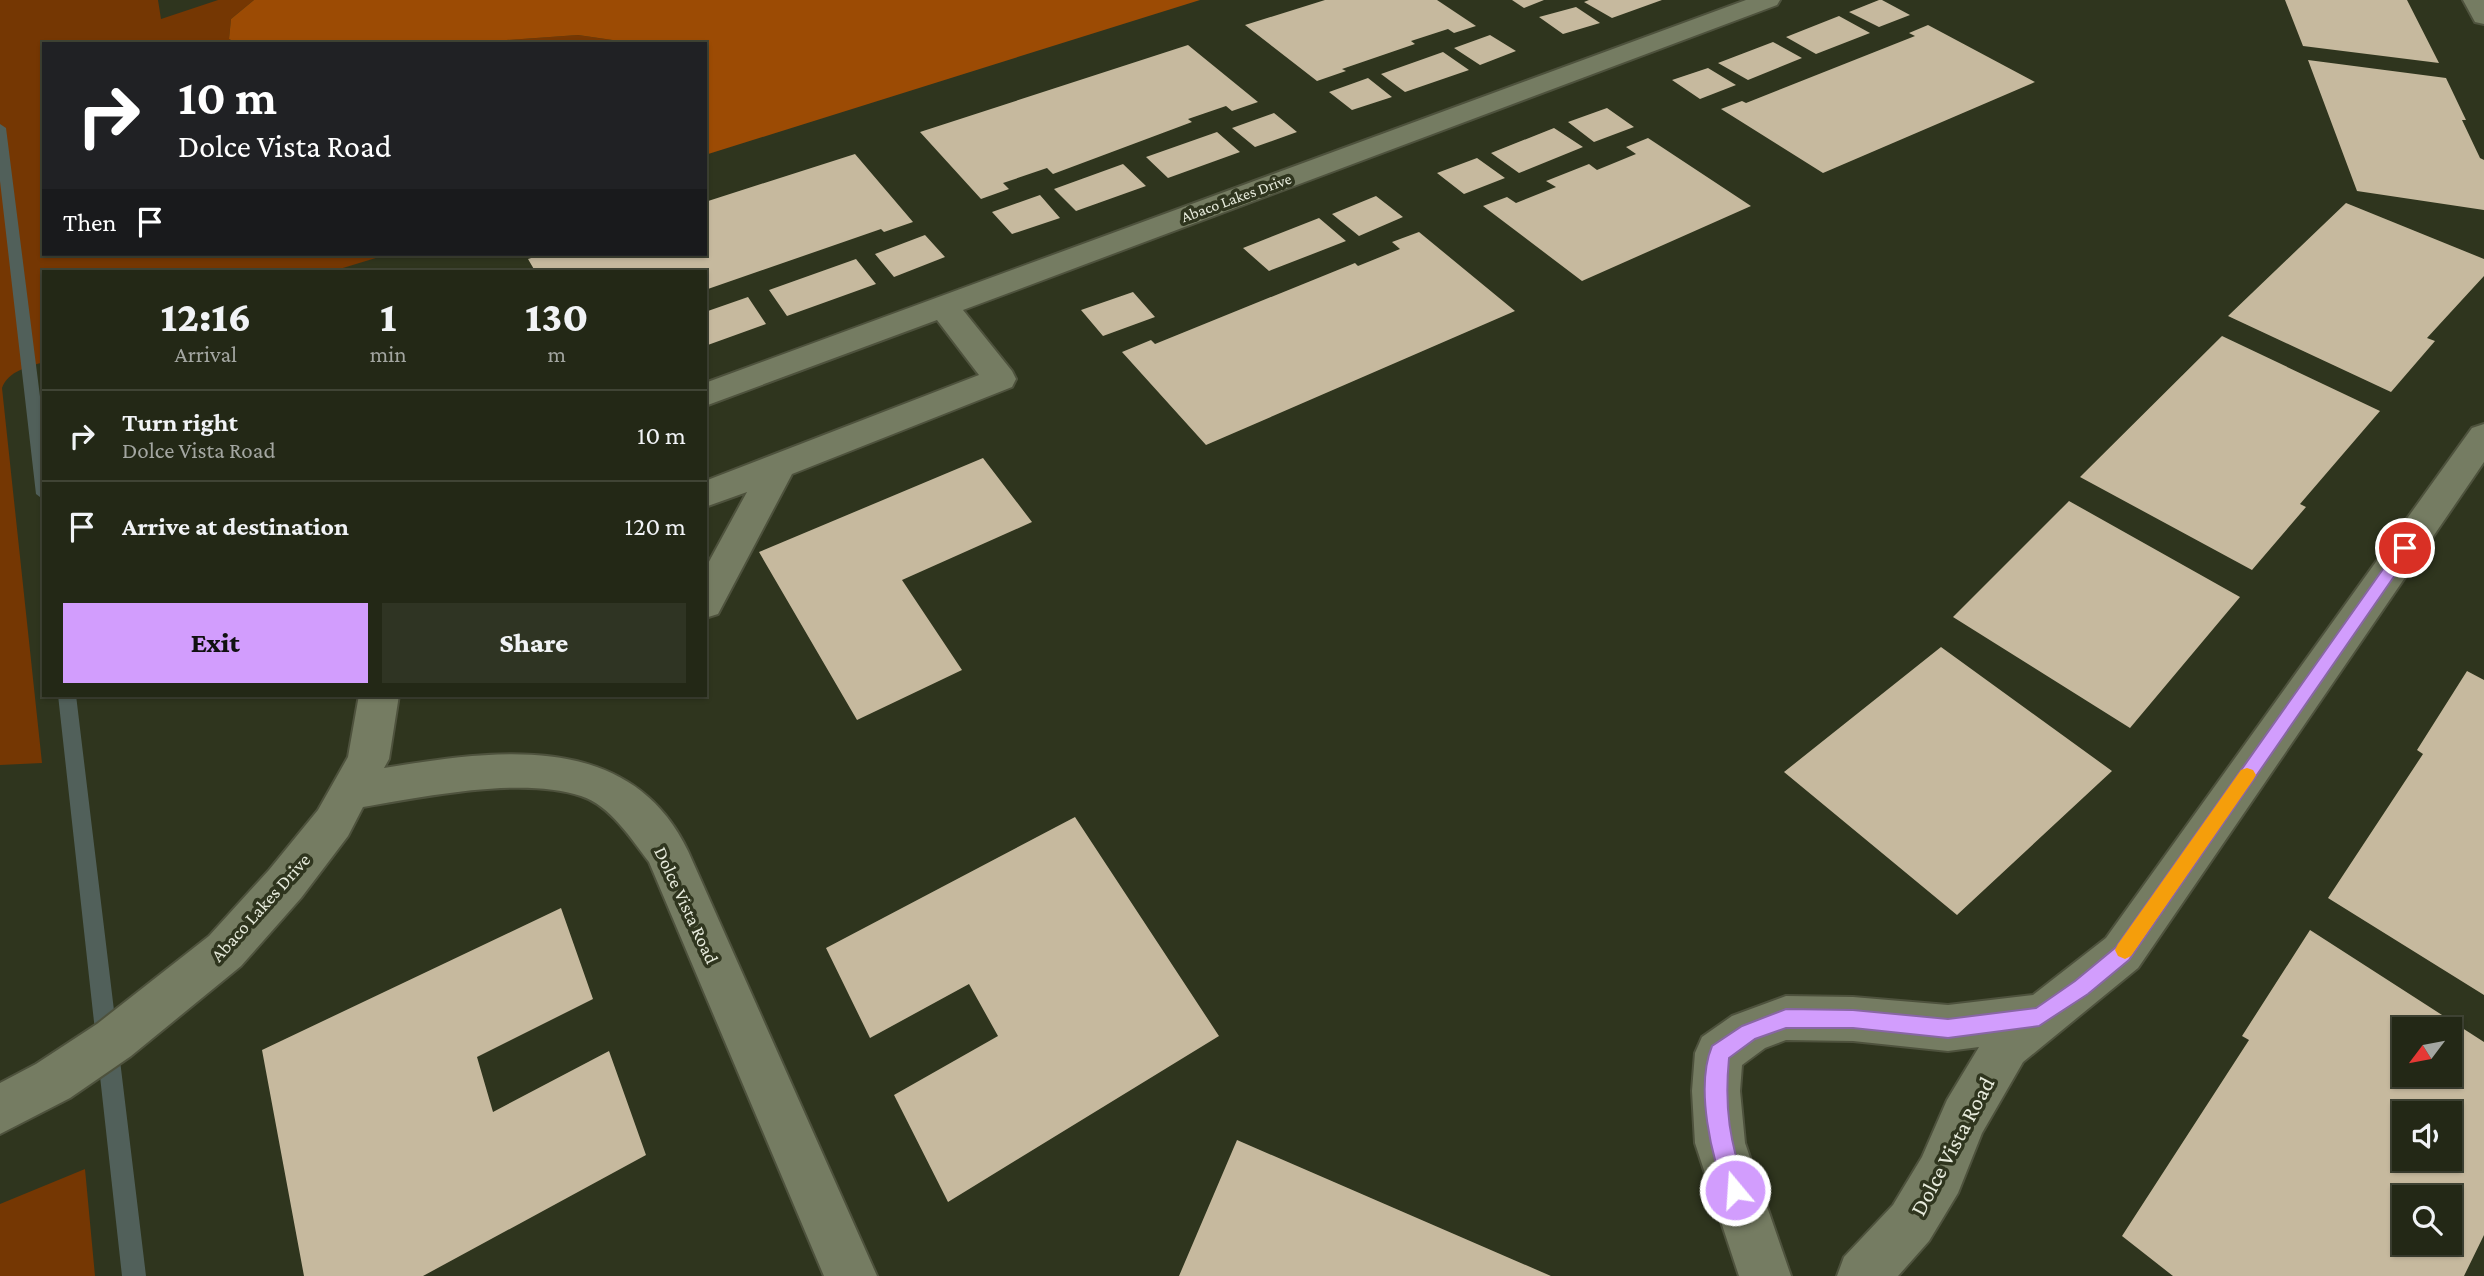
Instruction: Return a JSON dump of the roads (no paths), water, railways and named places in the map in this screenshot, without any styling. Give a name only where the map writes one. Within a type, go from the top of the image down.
[{"type":"street","name":"Abaco Lakes Drive","points":[[707,394],[1768,0]]},
{"type":"street","points":[[2475,0],[2484,17]]},
{"type":"street","points":[[707,494],[1000,379],[943,306]]},
{"type":"street","name":"Dolce Vista Road","points":[[1863,1276],[1911,1223],[1940,1175],[1964,1117],[2006,1046],[2122,953],[2484,436]]},
{"type":"street","points":[[707,600],[779,466]]},
{"type":"street","name":"Abaco Lakes Drive","points":[[0,1110],[53,1082],[114,1040],[225,951],[285,884],[332,823],[368,759],[379,697]]},
{"type":"street","name":"Dolce Vista Road","points":[[350,792],[447,776],[496,772],[549,773],[592,781],[634,810],[666,851],[851,1276]]},
{"type":"street","name":"Dolce Vista Road","points":[[1765,1276],[1720,1143],[1716,1091],[1719,1053],[1749,1032],[1786,1018],[1853,1019],[1948,1028],[2039,1017]]},
{"type":"waterway","points":[[0,128],[42,477]]},
{"type":"waterway","points":[[67,697],[134,1276]]}]
